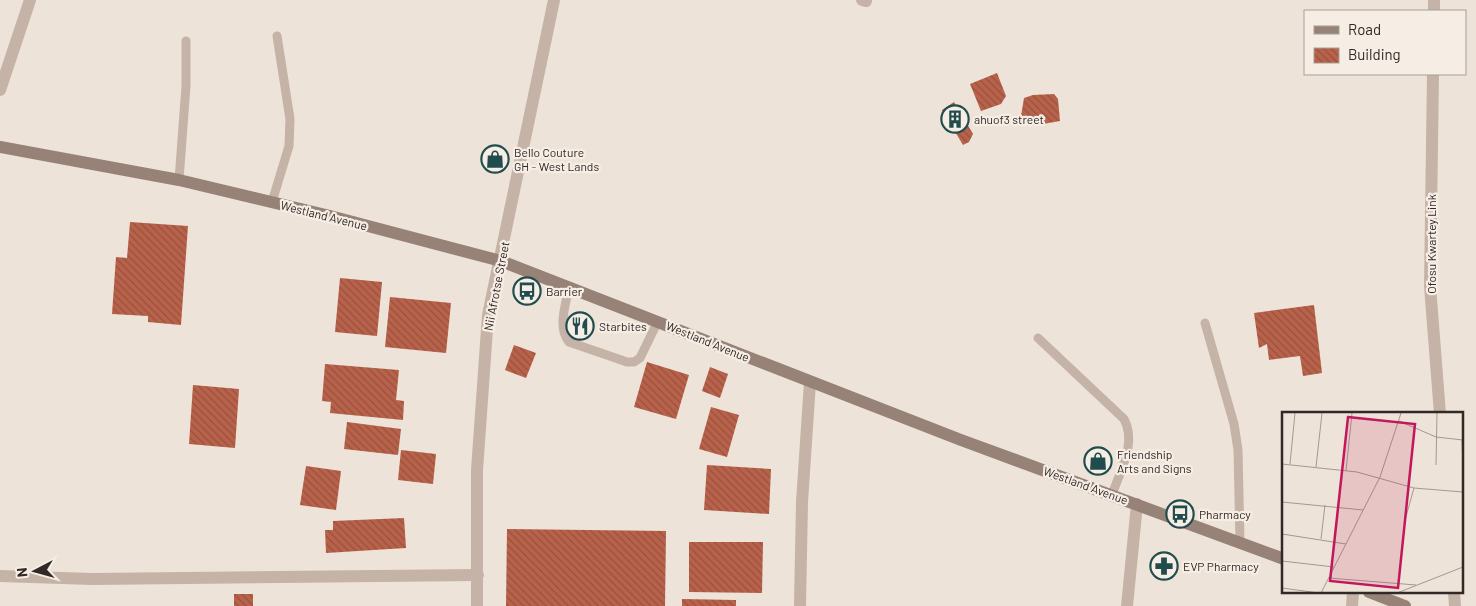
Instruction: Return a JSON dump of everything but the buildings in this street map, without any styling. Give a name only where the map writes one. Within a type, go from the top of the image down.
[{"type":"street","points":[[0,90],[30,0]]},
{"type":"street","name":"Nii Afrotse Street","points":[[477,606],[478,470],[488,315],[501,261],[554,0]]},
{"type":"street","name":"Ofosu Kwartey Link","points":[[1433,75],[1430,286],[1440,412]]},
{"type":"street","name":"Westland Avenue","points":[[0,147],[179,180],[501,261],[569,286],[810,382],[1282,558]]},
{"type":"street","points":[[800,606],[802,502],[810,382]]},
{"type":"street","points":[[1127,606],[1137,504]]},
{"type":"street","points":[[0,576],[92,578],[478,575]]},
{"type":"street","points":[[1374,594],[1405,606]]},
{"type":"lane","points":[[272,202],[289,146],[290,118],[277,36]]},
{"type":"lane","points":[[179,180],[186,86],[186,41]]},
{"type":"lane","points":[[569,286],[563,326],[564,336],[570,342],[627,362],[634,362],[640,358],[658,321]]},
{"type":"lane","points":[[1205,323],[1234,424],[1238,450],[1240,542]]},
{"type":"lane","points":[[1038,338],[1124,419],[1129,429],[1130,443],[1112,495]]},
{"type":"place","name":"ahuof3 street","points":[[955,119]]},
{"type":"place","name":"Bello Couture GH - West Lands","points":[[495,159]]},
{"type":"place","name":"Barrier","points":[[527,291]]},
{"type":"place","name":"Starbites","points":[[580,326]]},
{"type":"place","name":"Friendship Arts and Signs","points":[[1098,461]]},
{"type":"place","name":"Pharmacy","points":[[1180,514]]},
{"type":"place","name":"EVP Pharmacy","points":[[1164,566]]}]
